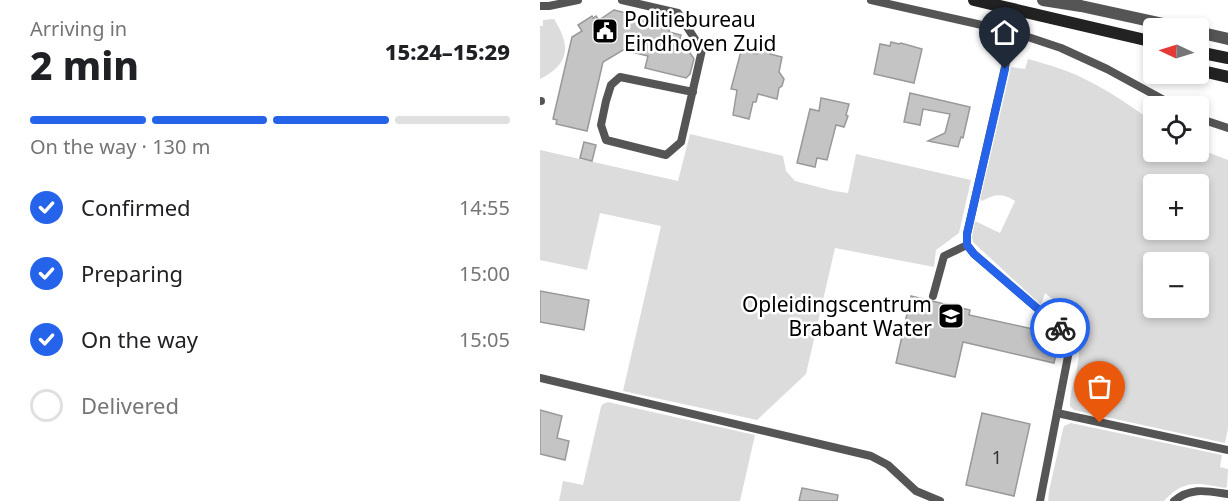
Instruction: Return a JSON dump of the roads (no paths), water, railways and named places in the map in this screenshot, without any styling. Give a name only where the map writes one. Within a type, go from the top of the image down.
[{"type":"main road","points":[[974,0],[1143,40]]},
{"type":"main road","points":[[1125,36],[1143,46]]},
{"type":"main road","points":[[1209,54],[1228,58]]},
{"type":"main road","points":[[1209,73],[1228,77]]},
{"type":"street","points":[[1043,0],[1067,2],[1143,20]]},
{"type":"street","points":[[1209,35],[1228,39]]},
{"type":"lane","points":[[540,6],[578,0]]},
{"type":"lane","points":[[622,0],[678,13],[702,50],[693,92],[681,142],[666,156],[606,140],[601,125],[606,101],[611,85],[620,77],[693,92]]},
{"type":"lane","points":[[871,0],[1013,32],[1061,48],[1107,69],[1157,96]]},
{"type":"lane","points":[[1018,10],[967,234],[967,245],[974,254],[1065,332],[1070,346],[1040,501]]},
{"type":"lane","points":[[1209,122],[1228,128]]},
{"type":"lane","points":[[933,296],[944,256],[967,245]]},
{"type":"lane","points":[[540,378],[871,456],[888,465],[916,491],[940,501]]},
{"type":"lane","points":[[1057,413],[1228,450]]},
{"type":"lane","points":[[1174,501],[1181,495],[1195,491],[1228,494]]},
{"type":"place","name":"Politiebureau Eindhoven Zuid","points":[[605,31]]},
{"type":"place","name":"Opleidingscentrum Brabant Water","points":[[951,316]]}]
